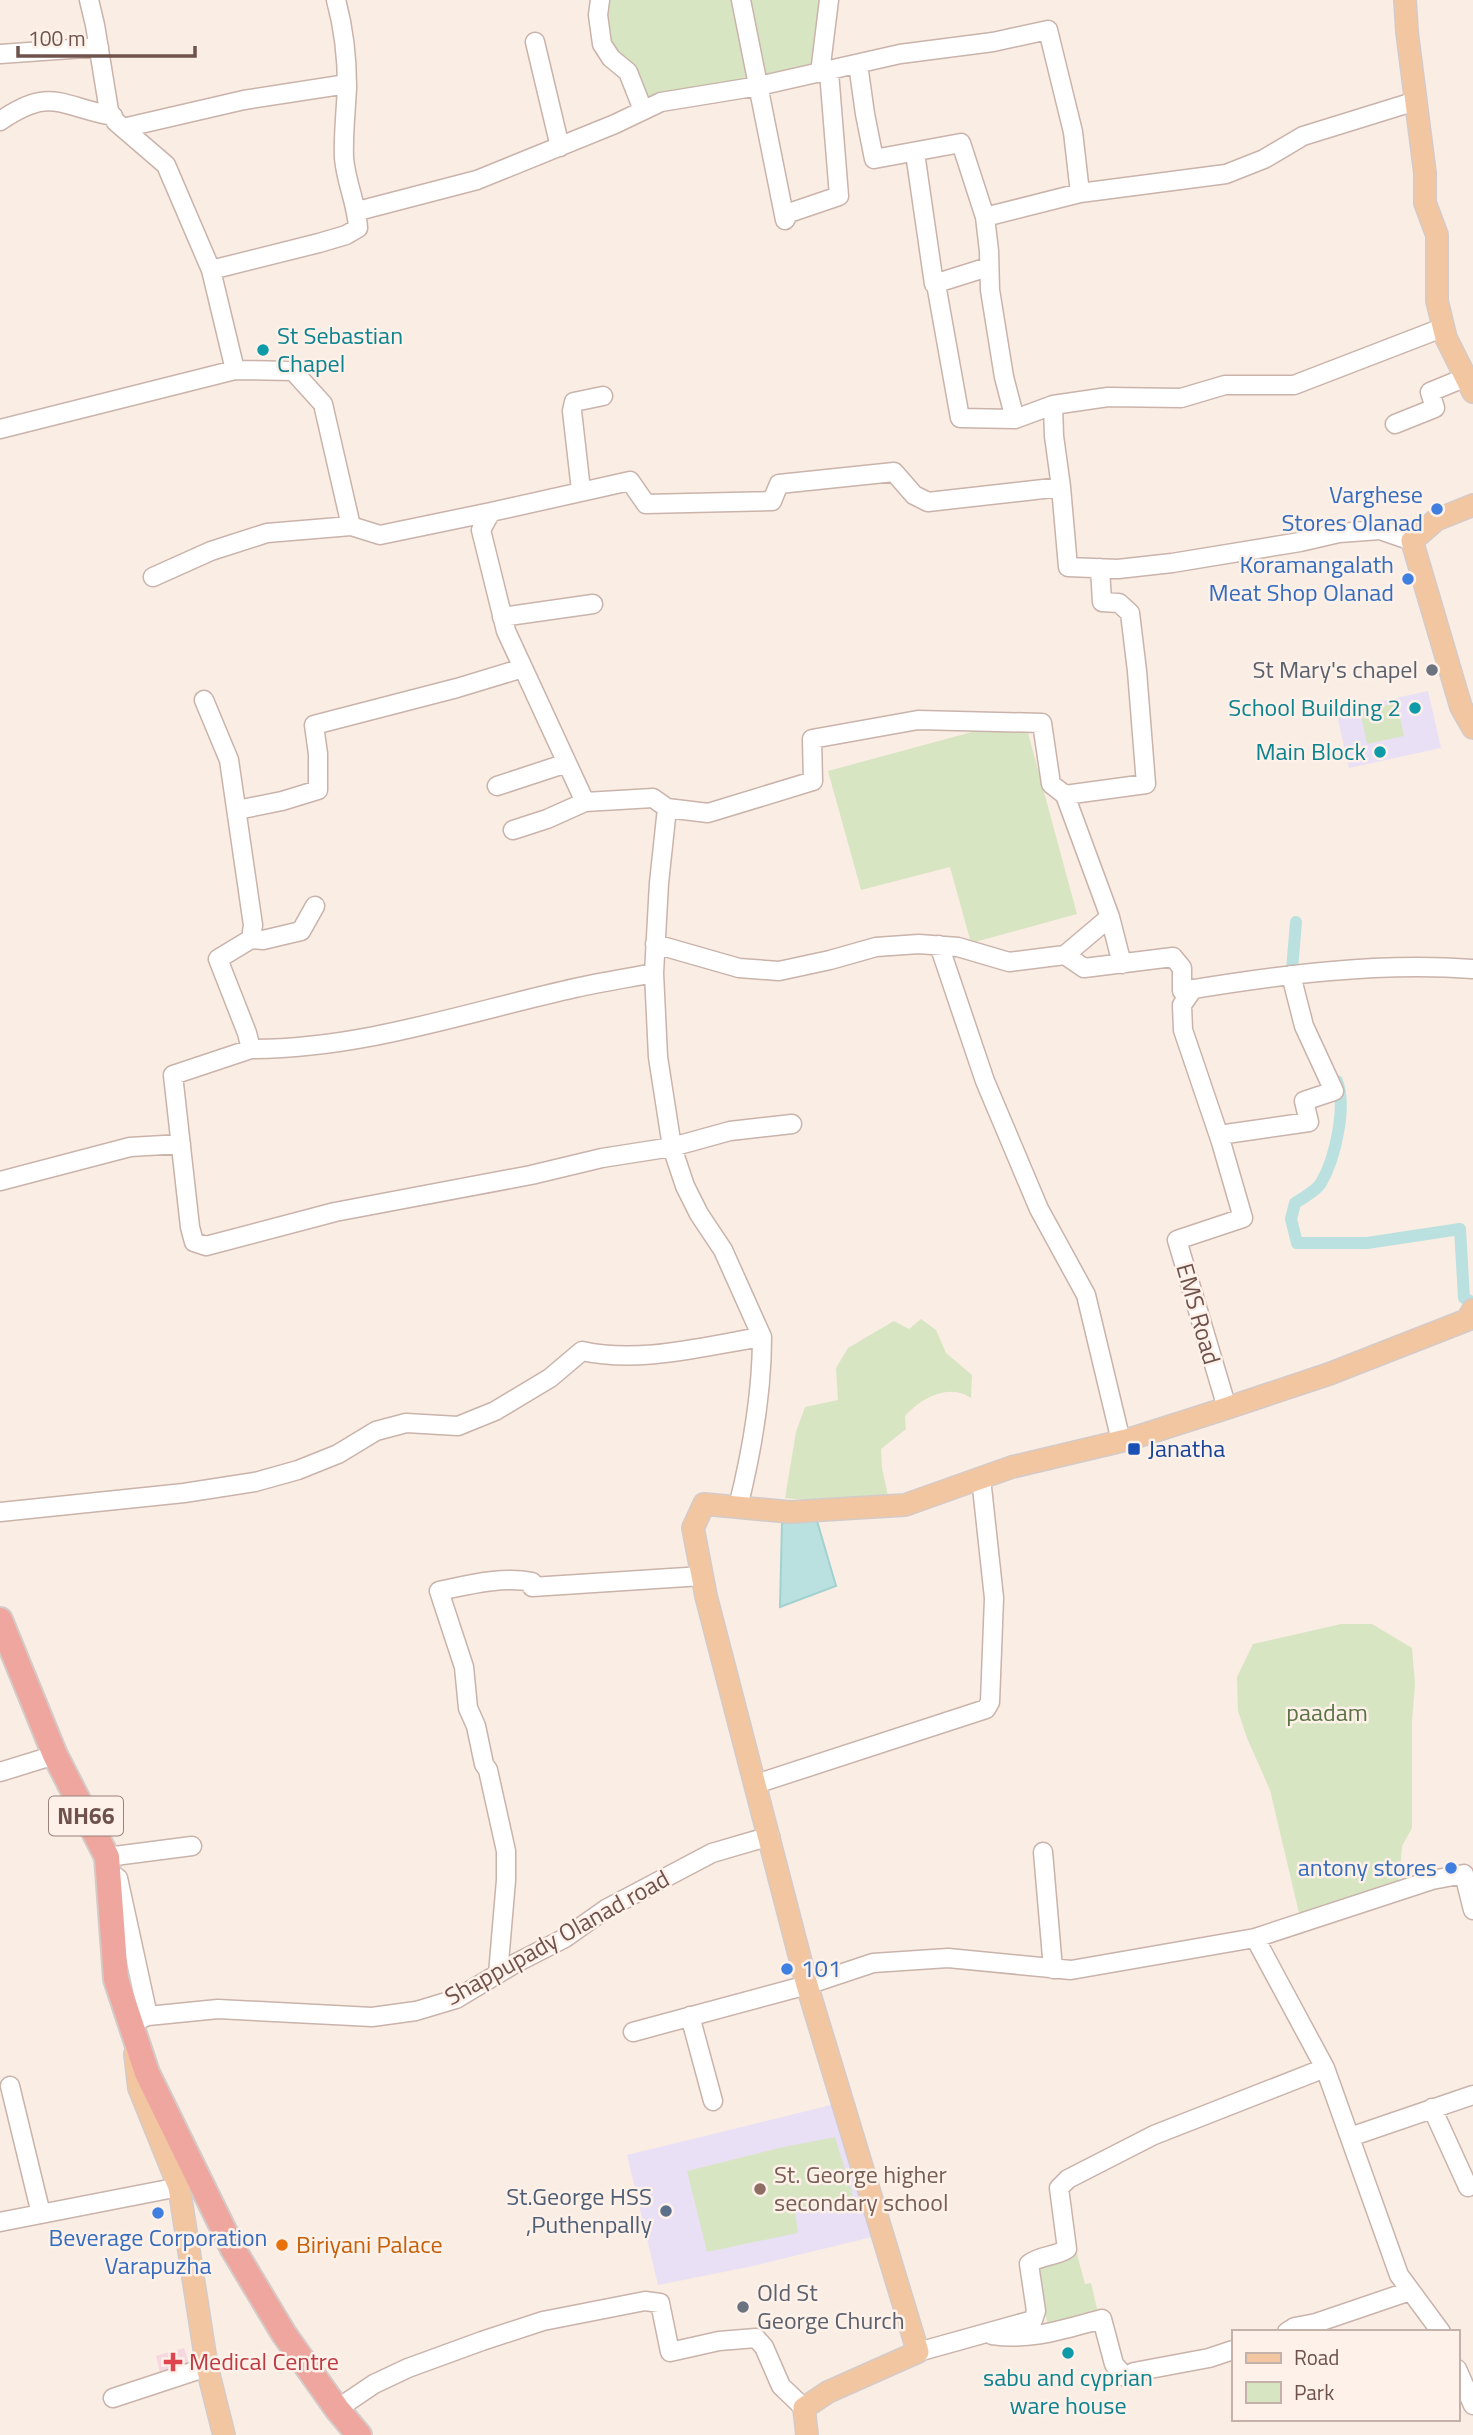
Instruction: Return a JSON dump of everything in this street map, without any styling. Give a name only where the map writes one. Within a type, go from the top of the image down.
[{"type":"highway","name":"NH66","points":[[0,1619],[55,1755],[107,1857],[117,1979],[140,2020],[147,2073],[233,2249],[284,2334],[337,2409],[359,2435]]},
{"type":"main road","points":[[1405,0],[1426,173],[1426,203],[1437,235],[1437,301],[1442,328],[1469,385]]},
{"type":"main road","points":[[1473,505],[1436,520],[1412,541],[1461,707],[1473,728]]},
{"type":"main road","points":[[807,2435],[804,2408],[828,2392],[918,2353],[807,1985],[702,1576],[693,1528],[704,1504],[790,1512],[905,1505],[1012,1467],[1121,1441],[1329,1374],[1467,1320],[1473,1310]]},
{"type":"main road","points":[[140,2020],[139,2088],[179,2187],[207,2367],[225,2435]]},
{"type":"street","points":[[89,0],[110,111],[118,122],[166,166],[211,270],[235,370]]},
{"type":"street","points":[[211,270],[346,235],[358,228],[358,211],[348,186],[344,158],[347,83],[344,31],[336,0]]},
{"type":"street","points":[[600,0],[598,15],[602,44],[611,58],[628,72],[643,110]]},
{"type":"street","points":[[741,0],[785,220],[789,213],[839,196],[824,72],[829,0]]},
{"type":"street","points":[[358,211],[477,180],[662,102],[759,86],[900,54],[993,42],[1048,30],[1073,132],[1080,193]]},
{"type":"street","points":[[535,42],[560,147]]},
{"type":"street","points":[[0,54],[99,47]]},
{"type":"street","points":[[858,64],[874,159],[961,143],[985,217],[990,290],[1004,377],[1015,419]]},
{"type":"street","points":[[0,121],[31,102],[47,100],[118,122],[347,83]]},
{"type":"street","points":[[985,217],[1080,193],[1226,174],[1264,159],[1303,136],[1416,101]]},
{"type":"street","points":[[915,153],[933,284],[936,284],[960,418],[1015,419],[1053,405],[1108,397],[1181,398],[1225,385],[1294,385],[1442,328]]},
{"type":"street","points":[[936,284],[989,267]]},
{"type":"street","points":[[0,429],[235,370],[292,371],[323,404],[351,526]]},
{"type":"street","points":[[1395,424],[1435,408],[1430,392],[1469,385]]},
{"type":"street","points":[[581,490],[572,411],[574,402],[603,396]]},
{"type":"street","points":[[1053,405],[1068,567],[1118,569],[1171,563],[1339,533],[1380,530],[1412,541]]},
{"type":"street","points":[[153,577],[211,551],[267,533],[351,526],[380,536],[630,481],[646,504],[772,501],[779,484],[894,472],[915,495],[928,502],[1061,487]]},
{"type":"street","points":[[491,512],[481,530],[506,631],[584,802]]},
{"type":"street","points":[[1065,795],[1146,784],[1130,613],[1119,603],[1102,602],[1100,568]]},
{"type":"street","points":[[502,617],[593,604]]},
{"type":"street","points":[[237,810],[318,790],[318,754],[314,725],[523,668]]},
{"type":"street","points":[[204,700],[229,760],[253,925],[251,939]]},
{"type":"street","points":[[513,830],[547,819],[584,802],[653,798],[667,808],[708,814],[792,789],[813,781],[813,739],[918,720],[1042,723],[1051,784],[1065,795],[1110,917],[1122,964]]},
{"type":"street","points":[[497,786],[567,764]]},
{"type":"street","points":[[667,808],[654,973],[658,1057],[672,1147],[685,1186],[699,1214],[723,1250],[762,1337],[758,1404],[750,1457],[738,1507]]},
{"type":"street","points":[[251,1049],[218,959],[251,939],[262,940],[301,931],[315,906]]},
{"type":"street","points":[[656,944],[739,968],[779,971],[876,947],[919,944],[958,947],[1009,962],[1065,955],[1110,917]]},
{"type":"street","points":[[939,945],[985,1081],[1039,1209],[1086,1296],[1121,1441]]},
{"type":"street","points":[[1065,955],[1084,968],[1174,957],[1182,968],[1182,991],[1291,975],[1430,967],[1473,969]]},
{"type":"street","points":[[654,973],[575,988],[381,1036],[290,1049],[251,1049],[173,1075],[194,1242],[206,1246],[335,1212],[531,1175],[602,1158],[672,1147],[730,1131],[792,1124]]},
{"type":"street","points":[[1193,989],[1182,1005],[1183,1030],[1220,1139],[1308,1122],[1304,1101],[1334,1091],[1304,1026],[1291,975]]},
{"type":"street","name":"EMS Road","points":[[1220,1139],[1243,1218],[1177,1240],[1227,1408]]},
{"type":"street","points":[[0,1181],[130,1147],[181,1144]]},
{"type":"street","points":[[0,1512],[184,1493],[255,1482],[338,1454],[376,1431],[406,1423],[458,1426],[471,1421],[495,1411],[550,1378],[582,1351],[605,1356],[656,1354],[762,1337]]},
{"type":"street","points":[[756,1784],[986,1709],[990,1702],[994,1598],[981,1478]]},
{"type":"street","points":[[498,1974],[506,1851],[488,1770],[468,1708],[464,1667],[439,1591],[490,1582],[525,1580],[532,1582],[532,1587],[702,1576]]},
{"type":"street","points":[[0,1772],[55,1755]]},
{"type":"street","name":"Shappupady Olanad road","points":[[140,2020],[218,2009],[372,2017],[416,2011],[456,1999],[565,1938],[606,1909],[712,1853],[770,1836]]},
{"type":"street","points":[[107,1857],[192,1846]]},
{"type":"street","points":[[1042,1852],[1053,1969]]},
{"type":"street","points":[[633,2032],[807,1985],[873,1963],[948,1958],[1071,1970],[1255,1938],[1432,1880],[1468,1873],[1472,1910]]},
{"type":"street","points":[[1255,1938],[1325,2068],[1399,2275],[1440,2330]]},
{"type":"street","points":[[690,2016],[713,2101]]},
{"type":"street","points":[[918,2353],[1033,2320],[1035,2311],[1028,2264],[1035,2259],[1060,2254],[1067,2249],[1059,2188],[1068,2179],[1154,2135],[1325,2068]]},
{"type":"street","points":[[10,2086],[41,2214]]},
{"type":"street","points":[[1350,2137],[1473,2095]]},
{"type":"street","points":[[1432,2108],[1468,2187]]},
{"type":"street","points":[[0,2222],[179,2187]]},
{"type":"street","points":[[1290,2330],[1410,2291]]},
{"type":"street","points":[[337,2409],[374,2384],[482,2340],[543,2321],[645,2301],[660,2303],[670,2352],[719,2340],[756,2338],[764,2347],[781,2386],[804,2408]]},
{"type":"street","points":[[985,2334],[1015,2338],[1102,2319],[1114,2364],[1125,2377],[1134,2372],[1209,2358],[1232,2350]]},
{"type":"street","points":[[113,2398],[207,2367]]},
{"type":"street","points":[[1459,2374],[1473,2405]]},
{"type":"shaded area","points":[[1428,691],[1441,748],[1349,768],[1336,711]]},
{"type":"shaded area","points":[[835,2104],[872,2237],[753,2266],[658,2285],[627,2155]]},
{"type":"shaded area","name":"Medical Centre","points":[[184,2348],[190,2367],[161,2376],[156,2356]]},
{"type":"green space","points":[[592,0],[825,0],[816,68],[638,107],[594,35]]},
{"type":"green space","points":[[1397,703],[1404,736],[1367,744],[1360,711]]},
{"type":"green space","points":[[1024,718],[1077,914],[971,943],[950,867],[861,890],[828,771]]},
{"type":"green space","points":[[921,1319],[936,1330],[946,1353],[972,1375],[971,1398],[944,1392],[927,1398],[905,1416],[906,1429],[881,1449],[888,1496],[819,1501],[785,1498],[796,1432],[805,1407],[838,1400],[836,1368],[848,1348],[894,1321],[909,1329]]},
{"type":"green space","name":"paadam","points":[[1341,1624],[1372,1624],[1412,1648],[1415,1684],[1412,1722],[1412,1828],[1402,1846],[1399,1881],[1299,1913],[1270,1790],[1238,1711],[1237,1677],[1253,1644]]},
{"type":"green space","points":[[835,2137],[853,2196],[795,2211],[798,2233],[707,2252],[687,2171]]},
{"type":"green space","points":[[1077,2254],[1085,2284],[1091,2283],[1098,2313],[1048,2326],[1035,2264]]},
{"type":"water","points":[[785,1518],[817,1521],[836,1586],[780,1607],[782,1523],[785,1523]]},
{"type":"waterway","points":[[1291,981],[1296,922]]},
{"type":"waterway","points":[[1337,1081],[1341,1105],[1335,1147],[1321,1183],[1313,1192],[1295,1203],[1291,1219],[1297,1243],[1367,1243],[1460,1229],[1464,1298],[1470,1301]]},
{"type":"place","name":"St Sebastian Chapel","points":[[263,350]]},
{"type":"place","name":"Varghese Stores Olanad","points":[[1437,509]]},
{"type":"place","name":"Koramangalath Meat Shop Olanad","points":[[1408,579]]},
{"type":"place","name":"St Mary's chapel","points":[[1432,670]]},
{"type":"place","name":"School Building 2","points":[[1415,708]]},
{"type":"place","name":"Main Block","points":[[1380,752]]},
{"type":"place","name":"Janatha","points":[[1134,1449]]},
{"type":"place","name":"antony stores","points":[[1451,1868]]},
{"type":"place","name":"101","points":[[787,1969]]},
{"type":"place","name":"St. George higher secondary school","points":[[760,2189]]},
{"type":"place","name":"St.George HSS ,Puthenpally","points":[[666,2211]]},
{"type":"place","name":"Beverage Corporation Varapuzha","points":[[158,2213]]},
{"type":"place","name":"Biriyani Palace","points":[[282,2245]]},
{"type":"place","name":"Old St George Church","points":[[743,2307]]},
{"type":"place","name":"sabu and cyprian ware house","points":[[1068,2353]]},
{"type":"place","name":"Medical Centre","points":[[173,2362]]}]
